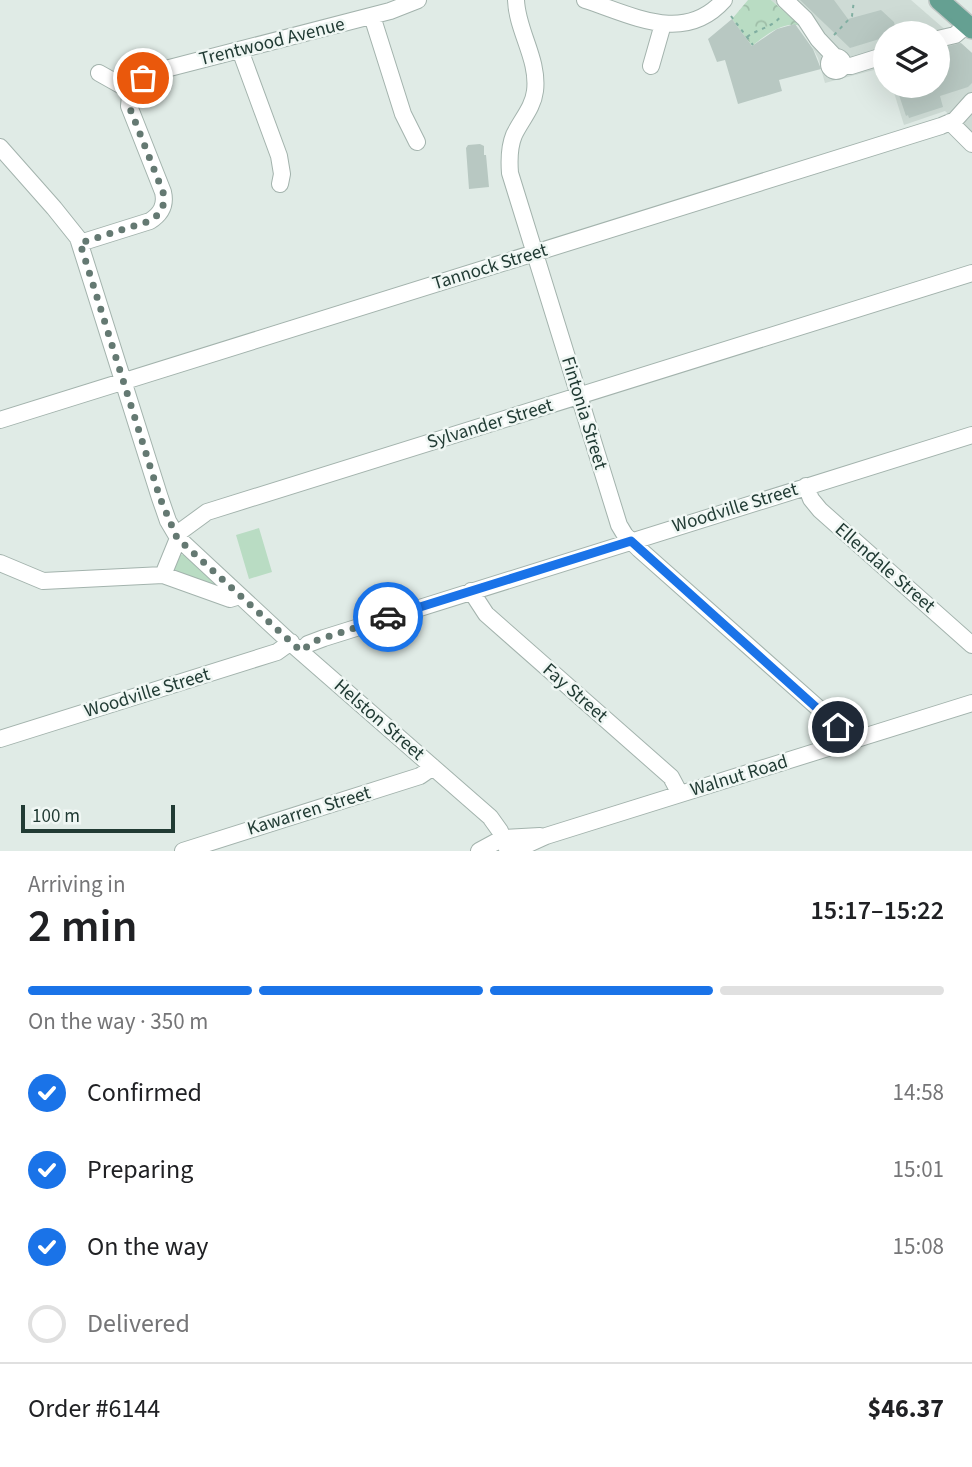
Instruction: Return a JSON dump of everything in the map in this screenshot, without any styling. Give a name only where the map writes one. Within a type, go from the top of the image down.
[{"type":"main road","points":[[939,0],[965,23]]},
{"type":"street","name":"Trentwood Avenue","points":[[131,91],[138,81],[148,74],[372,16],[418,0]]},
{"type":"street","name":"Fintonia Street","points":[[516,0],[536,81],[531,106],[512,143],[510,173],[619,526],[631,541],[834,722],[844,743]]},
{"type":"street","points":[[585,0],[663,24],[679,25],[694,22],[710,14],[724,0]]},
{"type":"street","points":[[785,4],[805,19],[814,34],[839,61],[851,66],[873,59]]},
{"type":"street","points":[[372,16],[403,114],[416,142]]},
{"type":"street","points":[[651,66],[663,24]]},
{"type":"street","points":[[240,50],[279,156],[282,174],[280,184]]},
{"type":"street","points":[[80,243],[150,221],[159,214],[164,204],[163,192],[131,112],[131,91],[99,74]]},
{"type":"street","name":"Tannock Street","points":[[0,420],[950,122],[972,101]]},
{"type":"street","points":[[950,122],[972,144]]},
{"type":"street","name":"Helston Street","points":[[0,147],[69,226],[80,243],[160,498],[177,538],[296,647],[490,817],[508,847]]},
{"type":"street","name":"Sylvander Street","points":[[177,538],[187,525],[207,512],[972,273]]},
{"type":"street","name":"Woodville Street","points":[[0,739],[972,436]]},
{"type":"street","name":"Ellendale Street","points":[[806,486],[811,499],[820,510],[972,645]]},
{"type":"street","points":[[163,575],[177,538]]},
{"type":"street","points":[[0,563],[43,581],[163,575],[230,599],[240,596]]},
{"type":"street","name":"Fay Street","points":[[471,591],[486,614],[671,777],[680,794]]},
{"type":"street","name":"Walnut Road","points":[[483,850],[508,847],[546,836],[972,703]]},
{"type":"street","name":"Kawarren Street","points":[[183,851],[420,776],[433,767]]},
{"type":"path","points":[[814,34],[823,31],[834,35],[852,16],[854,0]]},
{"type":"path","points":[[747,37],[757,30],[773,25],[785,4]]},
{"type":"path","points":[[731,16],[753,45]]},
{"type":"shaded area","points":[[771,0],[911,0],[935,21],[873,21],[873,70],[825,83],[818,58],[800,23]]},
{"type":"shaded area","points":[[950,34],[972,53],[972,136],[945,111],[904,125],[896,98],[950,98]]},
{"type":"green space","points":[[748,0],[771,0],[801,26],[781,27],[752,46],[732,19]]},
{"type":"green space","points":[[259,528],[272,572],[249,579],[236,535]]},
{"type":"green space","points":[[178,554],[185,555],[219,587],[173,571]]},
{"type":"building","points":[[800,0],[834,0],[848,19],[881,10],[893,21],[873,21],[873,41],[850,48]]},
{"type":"building","points":[[732,19],[752,46],[777,29],[795,24],[813,49],[821,69],[779,80],[782,91],[738,104],[725,60],[717,62],[708,39]]},
{"type":"building","points":[[961,43],[972,53],[972,83],[950,93],[950,46]]},
{"type":"building","points":[[900,98],[941,98],[943,107],[909,118]]},
{"type":"building","points":[[468,145],[484,146],[486,155],[489,187],[469,189],[466,148]]},
{"type":"way so far","points":[[143,78],[131,91],[129,106],[163,192],[164,204],[159,214],[144,224],[80,243],[172,530],[197,557],[301,651],[315,641],[388,617]]},
{"type":"route","points":[[388,617],[631,541],[838,727]]}]
